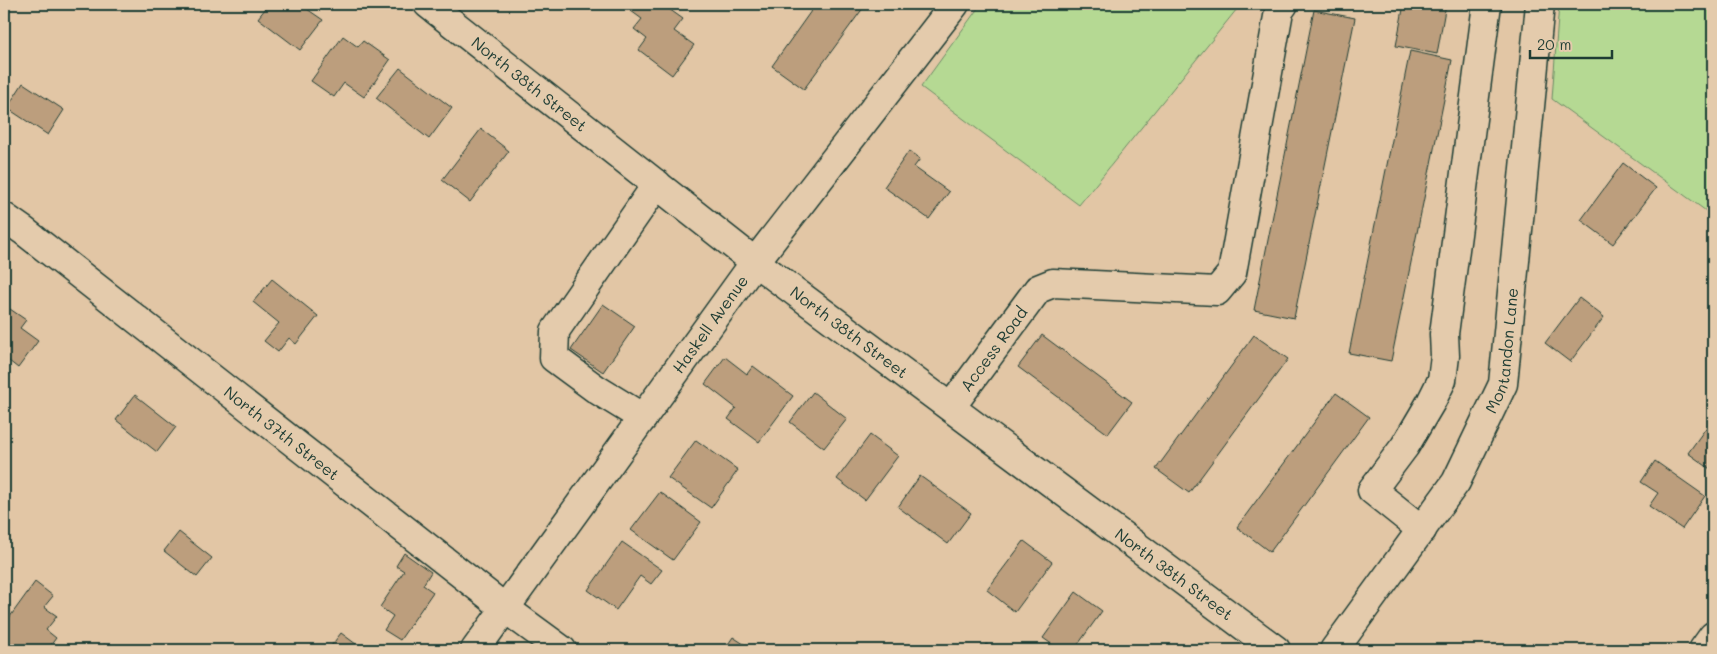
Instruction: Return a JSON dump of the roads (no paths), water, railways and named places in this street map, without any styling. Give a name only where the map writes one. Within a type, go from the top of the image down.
[{"type":"street","name":"North 38th Street","points":[[428,4],[755,262],[1276,650]]},
{"type":"street","name":"Haskell Avenue","points":[[475,650],[755,262],[955,4]]},
{"type":"street","name":"Access Road","points":[[951,407],[1038,289],[1053,283],[1217,291],[1232,272],[1280,10],[1284,4]]},
{"type":"street","points":[[1422,530],[1372,490],[1405,446],[1442,380],[1445,356],[1444,334],[1487,4]]},
{"type":"street","name":"Montandon Lane","points":[[1334,650],[1456,482],[1503,384],[1540,4]]},
{"type":"street","points":[[643,418],[596,389],[554,358],[555,332],[657,184]]},
{"type":"street","name":"North 37th Street","points":[[4,217],[506,609],[562,650]]},
{"type":"street","points":[[1703,650],[1713,636]]}]
